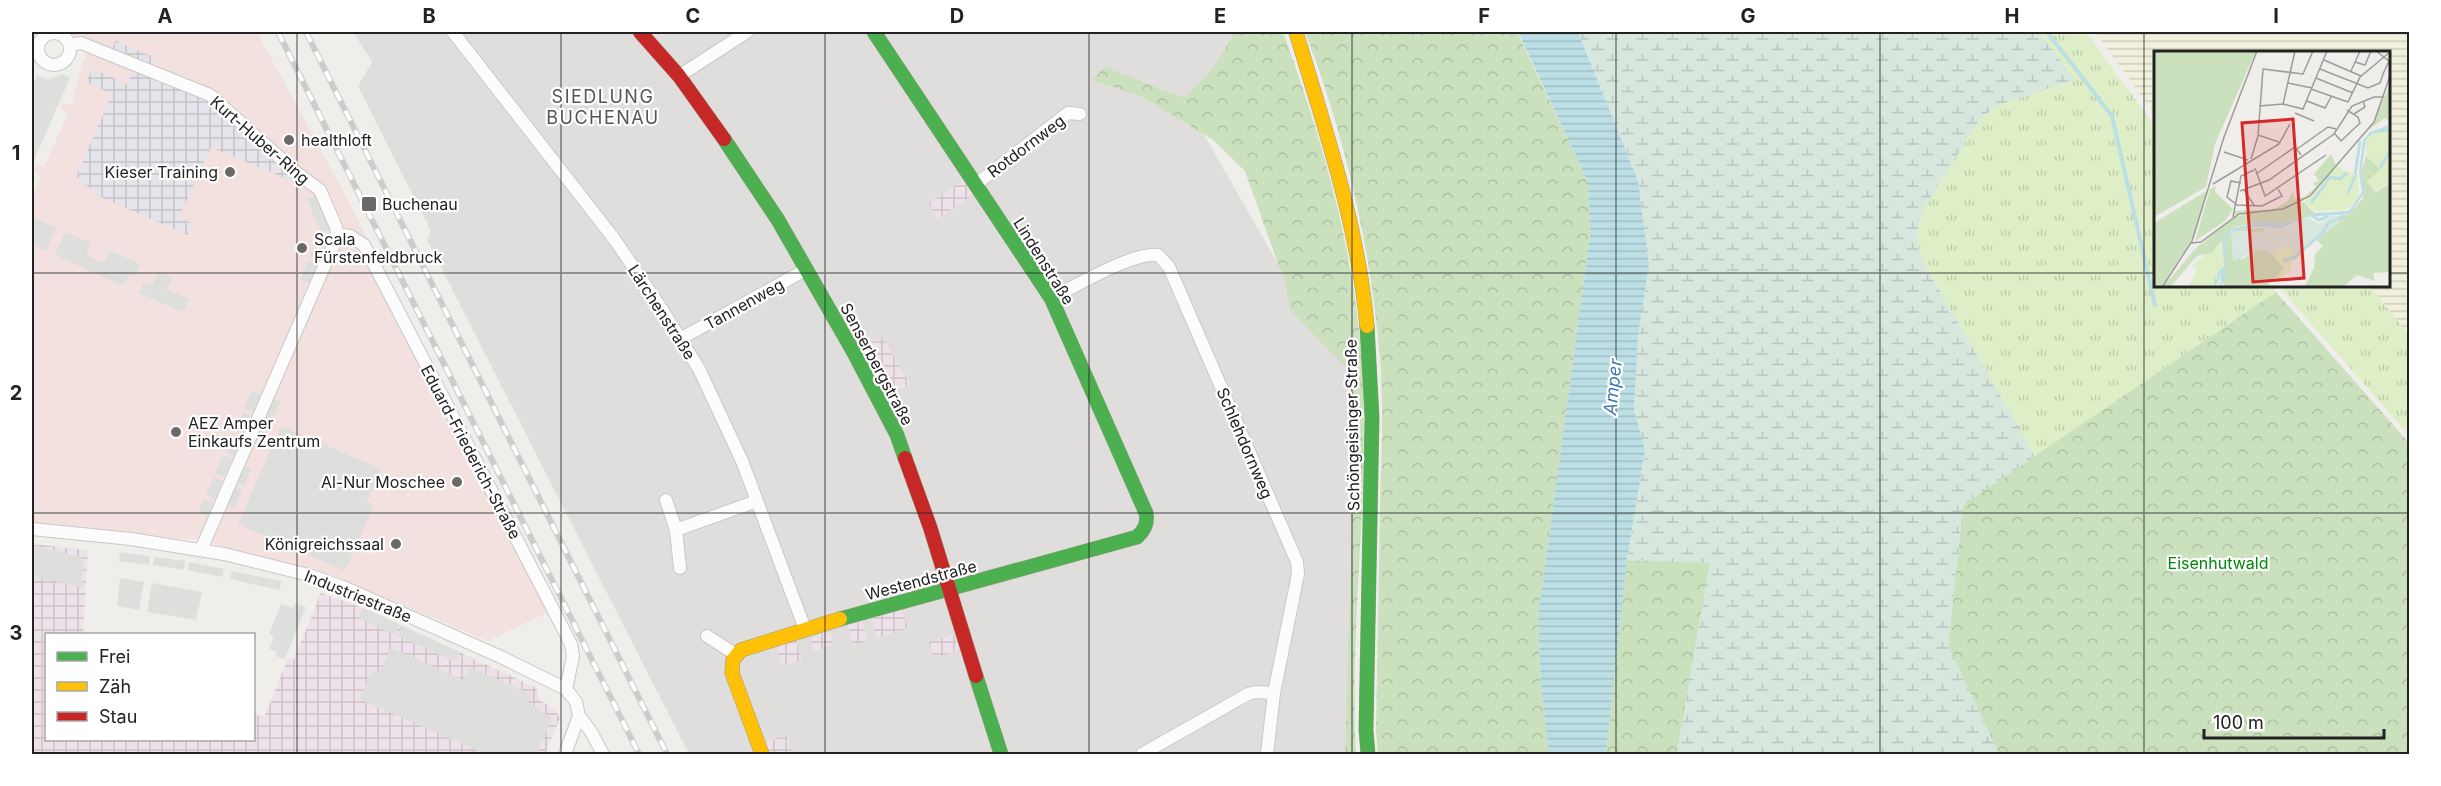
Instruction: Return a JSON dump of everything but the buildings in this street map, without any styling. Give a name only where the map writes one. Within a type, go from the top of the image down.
[{"type":"street","name":"Lärchenstraße","points":[[453,32],[615,240],[680,339],[720,412],[757,501],[805,629]]},
{"type":"street","name":"Senserbergstraße","points":[[640,32],[679,76],[748,175],[807,269],[897,435],[912,472],[1001,754]]},
{"type":"street","points":[[679,76],[747,32]]},
{"type":"street","name":"Lindenstraße","points":[[874,32],[1051,298],[1146,513],[1146,528]]},
{"type":"street","name":"Schöngeisinger Straße","points":[[1296,32],[1338,173],[1355,242],[1365,305],[1371,369],[1372,417],[1366,730],[1368,754]]},
{"type":"street","points":[[58,33],[65,37],[69,45],[69,56],[63,63],[49,65],[36,63],[41,34],[58,33]]},
{"type":"street","name":"Kurt-Huber-Ring","points":[[69,45],[81,43],[210,95],[304,179],[320,190],[338,234]]},
{"type":"street","name":"Rotdornweg","points":[[975,184],[1068,113],[1080,114]]},
{"type":"street","points":[[201,550],[338,234]]},
{"type":"street","name":"Eduard-Friederich-Straße","points":[[338,234],[350,236],[364,245],[571,644],[573,656],[566,689]]},
{"type":"street","name":"Schlehdornweg","points":[[1051,298],[1143,255],[1158,255],[1169,267],[1297,562],[1298,578],[1274,693],[1267,754]]},
{"type":"street","name":"Tannenweg","points":[[680,339],[807,269]]},
{"type":"street","points":[[666,500],[676,530],[680,568]]},
{"type":"street","points":[[676,530],[757,501]]},
{"type":"street","name":"Westendstraße","points":[[735,654],[747,646],[805,629],[1137,537],[1146,528]]},
{"type":"street","name":"Industriestraße","points":[[32,529],[131,539],[201,550],[325,579],[501,657],[566,689]]},
{"type":"street","points":[[706,636],[735,654],[731,664],[733,677],[762,754]]},
{"type":"street","points":[[566,689],[576,702],[579,716],[590,730],[603,754]]},
{"type":"street","points":[[1142,754],[1248,694],[1274,693]]},
{"type":"street","points":[[565,754],[579,716]]},
{"type":"shaded area","points":[[62,32],[257,32],[347,198],[556,608],[488,641],[332,575],[198,540],[32,524],[32,196],[41,176],[33,170],[37,165],[44,167],[68,114],[60,108],[64,102],[72,105],[82,64],[88,50],[94,46]]},
{"type":"shaded area","points":[[353,32],[1239,32],[1187,105],[1302,306],[1351,373],[1353,476],[1345,754],[689,754],[427,240],[431,231],[358,86],[372,62]]},
{"type":"shaded area","points":[[115,41],[156,58],[152,67],[112,51]]},
{"type":"shaded area","points":[[137,64],[210,95],[297,173],[296,183],[211,147],[179,217],[193,224],[188,235],[96,195],[94,189],[82,184],[76,177],[112,94],[86,82],[93,69],[127,84]]},
{"type":"shaded area","points":[[62,74],[70,78],[32,165],[32,87],[37,75],[48,80]]},
{"type":"shaded area","points":[[963,180],[973,194],[938,219],[928,204]]},
{"type":"shaded area","points":[[317,194],[331,228],[321,232],[307,199]]},
{"type":"shaded area","points":[[32,217],[56,228],[46,251],[32,244]]},
{"type":"shaded area","points":[[65,232],[91,243],[86,255],[103,263],[110,251],[141,264],[134,277],[129,275],[123,286],[55,255]]},
{"type":"shaded area","points":[[318,239],[327,243],[319,260],[310,256]]},
{"type":"shaded area","points":[[308,261],[317,265],[309,283],[300,279]]},
{"type":"shaded area","points":[[159,271],[172,278],[167,289],[189,299],[183,312],[139,293],[144,282],[152,285]]},
{"type":"shaded area","points":[[882,337],[910,384],[891,395],[864,347]]},
{"type":"shaded area","points":[[252,391],[261,395],[253,412],[244,408]]},
{"type":"shaded area","points":[[273,399],[280,402],[272,420],[265,417]]},
{"type":"shaded area","points":[[243,412],[251,416],[244,433],[235,430]]},
{"type":"shaded area","points":[[263,421],[270,424],[262,443],[255,439]]},
{"type":"shaded area","points":[[281,426],[381,469],[367,501],[374,505],[345,571],[238,524]]},
{"type":"shaded area","points":[[233,434],[242,438],[234,456],[225,452]]},
{"type":"shaded area","points":[[223,455],[232,459],[224,477],[215,473]]},
{"type":"shaded area","points":[[245,465],[252,468],[244,486],[237,483]]},
{"type":"shaded area","points":[[214,477],[223,481],[215,499],[206,495]]},
{"type":"shaded area","points":[[235,486],[242,489],[234,508],[227,504]]},
{"type":"shaded area","points":[[204,499],[213,503],[207,516],[198,512]]},
{"type":"shaded area","points":[[32,544],[88,550],[83,633],[45,633],[45,741],[255,741],[255,715],[265,716],[288,658],[294,659],[321,593],[363,608],[537,688],[539,700],[553,708],[560,718],[545,754],[32,754]]},
{"type":"shaded area","points":[[32,544],[84,559],[82,588],[32,576]]},
{"type":"shaded area","points":[[120,552],[150,556],[149,565],[119,561]]},
{"type":"shaded area","points":[[768,553],[774,569],[765,573],[759,556]]},
{"type":"shaded area","points":[[154,557],[185,561],[184,570],[153,565]]},
{"type":"shaded area","points":[[189,562],[224,569],[222,577],[188,570]]},
{"type":"shaded area","points":[[232,571],[281,581],[280,590],[230,579]]},
{"type":"shaded area","points":[[120,578],[144,582],[139,610],[117,606]]},
{"type":"shaded area","points":[[152,583],[202,592],[196,620],[147,612]]},
{"type":"shaded area","points":[[295,603],[306,607],[285,659],[276,656],[277,651],[269,649],[274,636],[269,634],[281,604],[293,608]]},
{"type":"shaded area","points":[[363,608],[399,624],[395,635],[358,618]]},
{"type":"shaded area","points":[[902,609],[908,628],[877,638],[872,619]]},
{"type":"shaded area","points":[[862,621],[868,641],[853,645],[848,625]]},
{"type":"shaded area","points":[[403,626],[460,652],[456,662],[398,636]]},
{"type":"shaded area","points":[[830,632],[834,645],[814,651],[810,638]]},
{"type":"shaded area","points":[[954,634],[959,650],[934,658],[929,642]]},
{"type":"shaded area","points":[[796,640],[802,660],[782,666],[777,645]]},
{"type":"shaded area","points":[[391,648],[464,680],[470,667],[531,694],[529,703],[552,718],[537,754],[485,754],[359,699],[372,670],[379,673]]},
{"type":"shaded area","points":[[722,671],[728,690],[719,693],[713,675]]},
{"type":"shaded area","points":[[786,735],[793,754],[768,754],[763,744]]},
{"type":"green space","points":[[1235,32],[1283,32],[1323,154],[1352,280],[1362,365],[1364,414],[1355,658],[1356,754],[1345,754],[1353,476],[1351,373],[1290,310],[1285,278],[1245,171],[1212,139],[1142,97],[1092,80],[1105,67],[1184,98],[1213,68]]},
{"type":"green space","points":[[1305,32],[1517,32],[1588,182],[1590,236],[1538,617],[1541,688],[1549,754],[1378,754],[1376,732],[1382,415],[1376,317],[1363,234],[1344,151]]},
{"type":"green space","points":[[1578,32],[2039,32],[2075,80],[1998,105],[1980,119],[1922,211],[1917,233],[1921,258],[2035,456],[1963,505],[1948,646],[1999,754],[1677,754],[1710,563],[1627,560],[1645,450],[1634,410],[1638,336],[1649,264],[1638,181]]},
{"type":"green space","points":[[2039,32],[2086,32],[2154,125],[2154,286],[2272,286],[2276,292],[2035,456],[1921,258],[1917,233],[1922,211],[1980,119],[1998,105],[2075,80]]},
{"type":"green space","points":[[2095,32],[2409,32],[2409,335],[2370,286],[2390,286],[2390,51],[2154,51],[2154,113]]},
{"type":"green space","points":[[2278,286],[2370,286],[2409,335],[2409,435]]},
{"type":"green space","name":"Eisenhutwald","points":[[2276,292],[2409,443],[2409,754],[1999,754],[1948,646],[1963,505]]},
{"type":"green space","points":[[1627,560],[1710,562],[1677,754],[1606,754]]},
{"type":"water","name":"Amper","points":[[1518,32],[1578,32],[1638,181],[1649,264],[1638,336],[1634,410],[1645,450],[1627,560],[1606,754],[1549,754],[1541,688],[1538,617],[1590,236],[1588,182]]},
{"type":"waterway","points":[[2047,32],[2112,116],[2155,305]]},
{"type":"railway","points":[[278,32],[639,754]]},
{"type":"railway","points":[[306,32],[667,754]]},
{"type":"traffic: fast","points":[[840,619],[1137,537],[1144,529],[1147,520],[1146,513],[1051,298],[874,32]]},
{"type":"traffic: fast","points":[[724,139],[778,220],[853,351],[897,435],[905,458]]},
{"type":"traffic: fast","points":[[1367,326],[1372,417],[1366,730],[1368,754]]},
{"type":"traffic: fast","points":[[976,676],[1001,754]]},
{"type":"traffic: slow","points":[[1296,32],[1348,214],[1363,288],[1367,326]]},
{"type":"traffic: slow","points":[[762,754],[732,673],[733,660],[741,650],[840,619]]},
{"type":"traffic: jam","points":[[640,32],[679,76],[724,139]]},
{"type":"traffic: jam","points":[[905,458],[930,527],[976,676]]},
{"type":"place","name":"healthloft","points":[[289,140]]},
{"type":"place","name":"Kieser Training","points":[[230,172]]},
{"type":"place","name":"Buchenau","points":[[369,204]]},
{"type":"place","name":"Scala Fürstenfeldbruck","points":[[302,248]]},
{"type":"place","name":"AEZ Amper Einkaufs Zentrum","points":[[176,432]]},
{"type":"place","name":"Al-Nur Moschee","points":[[457,482]]},
{"type":"place","name":"Königreichssaal","points":[[396,544]]},
{"type":"district","name":"SIEDLUNG BUCHENAU","points":[[603,107]]}]
